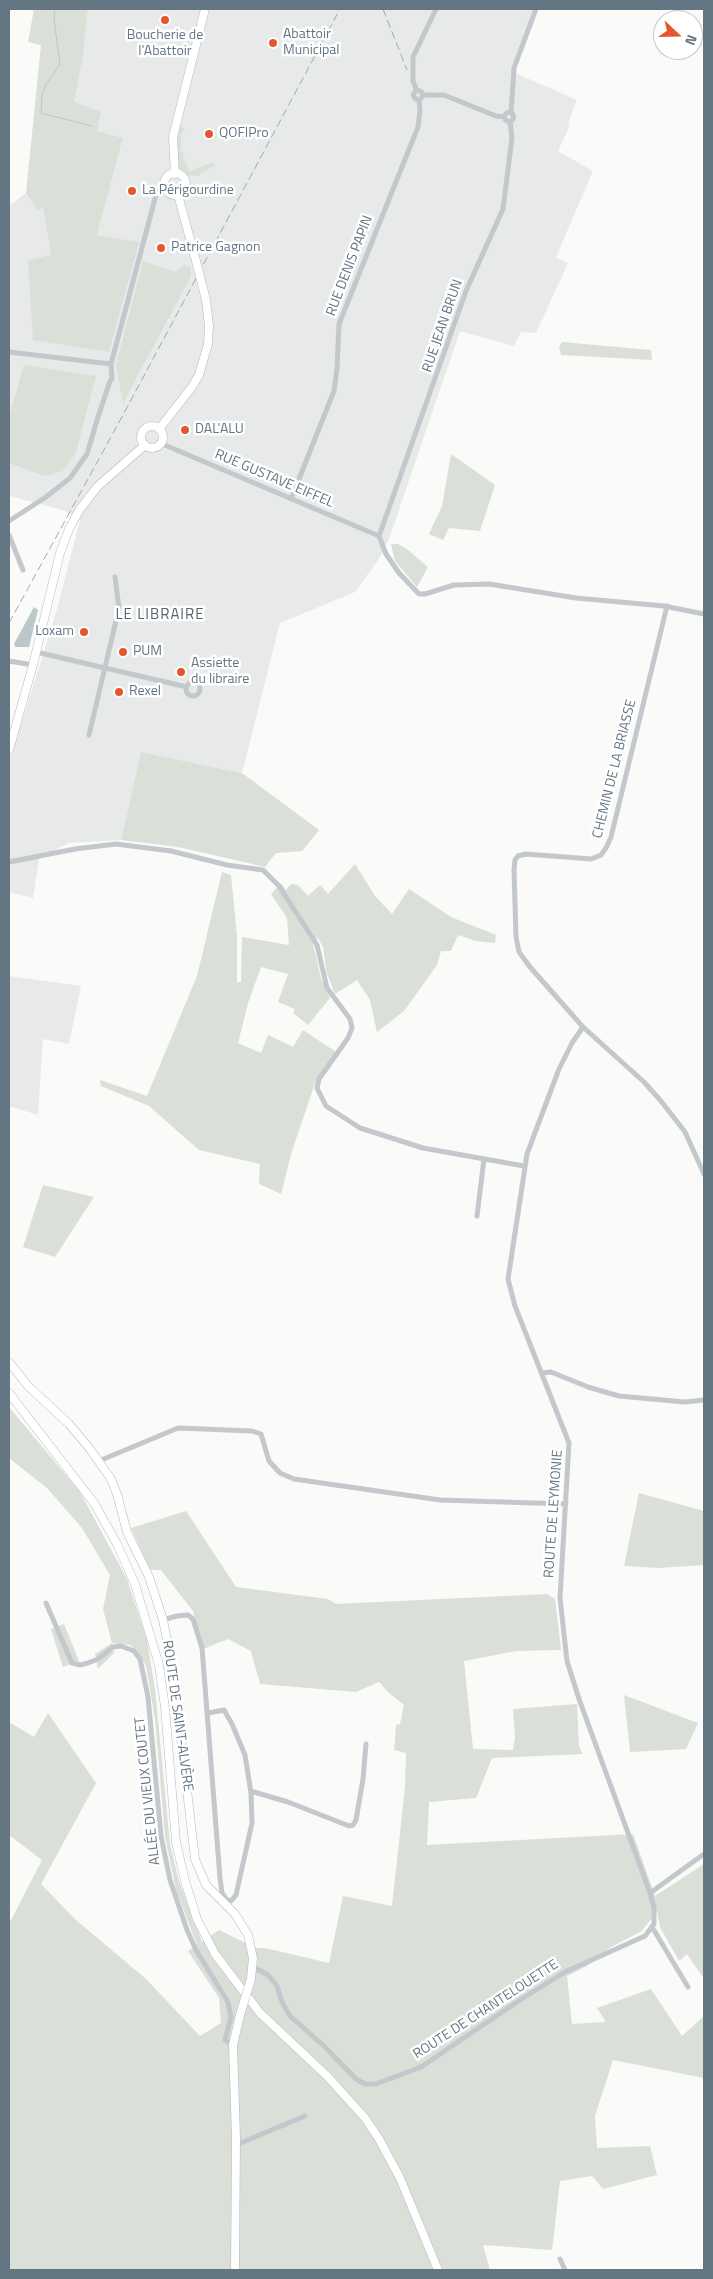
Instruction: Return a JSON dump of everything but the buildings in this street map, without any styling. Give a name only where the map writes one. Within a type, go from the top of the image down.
[{"type":"main road","points":[[174,174],[173,137],[206,9]]},
{"type":"main road","points":[[174,174],[166,179],[165,186],[168,192],[178,195]]},
{"type":"main road","points":[[174,174],[184,178],[186,184],[184,191],[178,195]]},
{"type":"main road","points":[[159,429],[192,387],[199,374],[208,344],[209,326],[206,300],[178,195]]},
{"type":"main road","points":[[153,426],[159,429],[162,437],[160,443],[151,447],[144,444],[141,436],[144,430],[153,426]]},
{"type":"main road","points":[[9,750],[33,665],[60,553],[74,518],[97,487],[144,444]]},
{"type":"main road","name":"ROUTE DE SAINT-ALVÈRE","points":[[9,1362],[28,1386],[69,1424],[111,1479],[127,1532],[149,1577],[163,1620],[174,1670],[195,1859],[206,1884],[242,1924],[251,1945],[253,1967],[233,2045],[236,2145],[235,2270]]},
{"type":"main road","points":[[9,1393],[94,1503],[117,1544],[142,1602],[159,1666],[165,1707],[176,1842],[185,1881],[197,1918],[215,1954],[260,2013],[345,2094],[379,2138],[400,2178],[438,2270]]},
{"type":"street","points":[[436,9],[413,58],[413,81],[417,91],[423,95],[444,95],[496,116],[504,117],[510,122]]},
{"type":"street","points":[[504,117],[506,113],[511,113],[514,68],[536,9]]},
{"type":"street","name":"RUE DENIS PAPIN","points":[[291,499],[334,391],[339,324],[418,127],[420,110],[418,100],[414,96],[417,91]]},
{"type":"street","points":[[418,100],[423,95]]},
{"type":"street","name":"RUE JEAN BRUN","points":[[378,536],[466,291],[503,210],[512,138],[510,122],[514,118],[511,113]]},
{"type":"street","points":[[9,521],[46,497],[70,478],[87,454],[112,379],[111,364],[156,195],[160,188],[165,186]]},
{"type":"street","points":[[9,352],[111,364]]},
{"type":"street","name":"RUE GUSTAVE EIFFEL","points":[[160,443],[378,536]]},
{"type":"street","points":[[9,536],[22,570]]},
{"type":"street","points":[[378,536],[386,554],[400,573],[420,594],[470,583],[576,598],[667,606],[704,614]]},
{"type":"street","points":[[89,735],[119,608],[115,577]]},
{"type":"street","name":"CHEMIN DE LA BRIASSE","points":[[667,606],[606,848],[601,855],[591,859],[526,854],[518,856],[515,860],[516,937],[519,952],[583,1026],[644,1082],[661,1101],[685,1132],[704,1174]]},
{"type":"street","points":[[36,652],[187,687]]},
{"type":"street","points":[[9,661],[33,665]]},
{"type":"street","points":[[9,862],[75,849],[116,844],[171,851],[227,865],[263,870],[279,886],[317,945],[327,988],[350,1019],[352,1028],[348,1038],[319,1079],[317,1088],[326,1106],[360,1128],[423,1148],[524,1166]]},
{"type":"street","name":"ROUTE DE LEYMONIE","points":[[583,1026],[559,1069],[524,1166],[508,1279],[515,1306],[570,1443],[560,1598],[568,1661],[578,1699],[650,1893]]},
{"type":"street","points":[[477,1216],[484,1159]]},
{"type":"street","points":[[542,1373],[551,1372],[588,1387],[619,1396],[685,1402],[704,1400]]},
{"type":"street","points":[[99,1461],[178,1428],[252,1431],[261,1434],[269,1461],[280,1473],[294,1479],[440,1500],[566,1504]]},
{"type":"street","name":"ALLÉE DU VIEUX COUTET","points":[[46,1603],[72,1663],[88,1664],[113,1647],[121,1646],[134,1651],[140,1659],[148,1697],[161,1836],[170,1880],[196,1950],[228,2002],[231,2017],[226,2040],[233,2045]]},
{"type":"street","points":[[163,1620],[188,1615],[193,1619],[202,1648],[220,1878],[222,1893],[226,1899],[231,1901],[236,1895],[252,1824],[251,1793],[245,1755],[232,1724],[224,1710],[208,1713]]},
{"type":"street","points":[[251,1793],[254,1792],[288,1802],[349,1826],[353,1825],[356,1820],[363,1779],[366,1744]]},
{"type":"street","points":[[688,1987],[652,1927],[654,1924],[654,1908],[650,1893],[704,1854]]},
{"type":"street","name":"ROUTE DE CHANTELOUETTE","points":[[253,1967],[268,1975],[277,1986],[282,2002],[290,2016],[324,2046],[356,2079],[365,2084],[376,2084],[421,2067],[565,1972],[629,1945],[645,1936],[652,1927]]},
{"type":"street","points":[[236,2145],[305,2116]]},
{"type":"street","points":[[560,2259],[565,2270]]},
{"type":"shaded area","points":[[34,9],[88,9],[83,57],[74,102],[101,112],[97,131],[123,138],[97,235],[139,242],[109,352],[33,340],[28,260],[51,255],[43,208],[37,210],[26,193],[41,45],[28,42]]},
{"type":"shaded area","points":[[84,9],[536,9],[513,72],[577,100],[568,124],[570,125],[558,151],[593,171],[556,257],[568,263],[536,333],[521,332],[514,346],[460,331],[389,539],[380,557],[355,592],[280,623],[242,773],[141,752],[121,840],[68,843],[39,859],[33,898],[9,892],[9,737],[11,730],[20,728],[56,613],[80,520],[63,510],[9,496],[9,206],[26,193],[36,209],[43,208],[51,255],[138,242],[97,235],[123,138],[97,131],[74,102],[83,57],[88,10]]},
{"type":"shaded area","points":[[180,126],[185,131],[182,131],[180,152],[185,153],[182,156],[190,171],[214,162],[214,166],[200,174],[200,176],[185,175],[179,169],[176,153]]},
{"type":"shaded area","points":[[143,261],[176,272],[184,265],[191,267],[191,276],[123,403],[116,365]]},
{"type":"shaded area","points":[[562,342],[651,350],[652,360],[561,355],[559,347]]},
{"type":"shaded area","points":[[24,365],[96,376],[76,452],[63,471],[45,476],[9,463],[9,417]]},
{"type":"shaded area","points":[[451,454],[495,485],[480,531],[449,528],[443,540],[429,534],[442,506]]},
{"type":"shaded area","points":[[391,544],[398,544],[407,549],[428,567],[417,587],[395,561]]},
{"type":"shaded area","points":[[34,607],[38,610],[29,647],[15,647],[14,644]]},
{"type":"shaded area","points":[[141,752],[242,773],[319,830],[302,851],[276,853],[265,867],[178,847],[121,840]]},
{"type":"shaded area","points":[[355,864],[375,896],[392,914],[409,889],[451,917],[496,935],[495,943],[476,941],[458,935],[451,951],[441,951],[437,965],[404,1011],[377,1032],[370,1000],[357,980],[335,994],[327,974],[323,947],[318,938],[313,944],[321,978],[330,998],[308,1025],[293,1013],[295,1009],[278,1002],[288,974],[261,967],[248,1003],[238,1043],[261,1053],[268,1035],[293,1047],[303,1030],[336,1052],[316,1080],[291,1154],[281,1194],[259,1184],[260,1164],[199,1150],[149,1106],[101,1086],[100,1080],[147,1096],[197,976],[222,872],[231,875],[237,936],[237,982],[241,982],[242,937],[289,945],[287,918],[271,894],[281,883],[286,890],[291,884],[298,885],[308,896],[320,885],[328,894]]},
{"type":"shaded area","points":[[9,976],[81,986],[69,1044],[43,1039],[38,1115],[9,1106]]},
{"type":"shaded area","points":[[43,1185],[94,1197],[55,1257],[23,1247]]},
{"type":"shaded area","points":[[9,1407],[80,1492],[127,1579],[147,1640],[155,1689],[170,1844],[178,1878],[202,1942],[219,1930],[256,1948],[265,1948],[329,1963],[343,1896],[392,1906],[405,1787],[406,1753],[394,1750],[396,1725],[400,1724],[404,1705],[379,1682],[356,1692],[260,1684],[251,1651],[228,1639],[203,1649],[193,1611],[161,1570],[150,1570],[131,1528],[186,1511],[236,1587],[328,1599],[336,1604],[547,1594],[555,1599],[561,1650],[516,1651],[464,1661],[473,1749],[513,1750],[515,1737],[513,1709],[577,1704],[579,1746],[583,1754],[492,1758],[476,1798],[429,1802],[427,1845],[633,1834],[655,1896],[704,1864],[704,1975],[702,1976],[687,1954],[679,1961],[660,1927],[657,1911],[642,1931],[611,1947],[587,1966],[567,1976],[572,2024],[606,2022],[597,2008],[651,1989],[682,2036],[704,2016],[704,2078],[613,2060],[595,2116],[597,2148],[650,2146],[657,2175],[603,2189],[592,2176],[560,2181],[552,2250],[483,2245],[490,2270],[9,2270],[9,1924],[42,1860],[9,1835],[9,1722],[34,1737],[48,1713],[96,1783],[41,1884],[76,1920],[146,1979],[200,2036],[221,2023],[219,1998],[188,1951],[197,1945],[176,1890],[165,1836],[155,1719],[146,1666],[138,1652],[130,1645],[112,1643],[103,1609],[110,1575],[82,1528],[47,1488],[9,1458]]},
{"type":"shaded area","points":[[639,1493],[704,1511],[704,1565],[659,1568],[624,1566]]},
{"type":"shaded area","points":[[64,1624],[79,1661],[63,1667],[51,1629]]},
{"type":"shaded area","points":[[112,1643],[114,1653],[98,1669],[95,1654]]},
{"type":"shaded area","points":[[624,1695],[698,1723],[686,1749],[630,1752]]},
{"type":"waterway","points":[[55,9],[54,19],[60,65],[46,84],[42,95],[41,113],[92,126]]},
{"type":"railway","points":[[9,623],[123,415],[340,9]]},
{"type":"railway","points":[[383,9],[407,70]]},
{"type":"place","name":"Boucherie de l'Abattoir","points":[[165,20]]},
{"type":"place","name":"Abattoir Municipal","points":[[273,43]]},
{"type":"place","name":"QOFIPro","points":[[209,134]]},
{"type":"place","name":"La Périgourdine","points":[[132,191]]},
{"type":"place","name":"Patrice Gagnon","points":[[161,248]]},
{"type":"place","name":"DAL'ALU","points":[[185,430]]},
{"type":"place","name":"Loxam","points":[[84,632]]},
{"type":"place","name":"PUM","points":[[123,652]]},
{"type":"place","name":"Assiette du libraire","points":[[181,672]]},
{"type":"place","name":"Rexel","points":[[119,692]]},
{"type":"district","name":"LE LIBRAIRE","points":[[160,615]]}]
